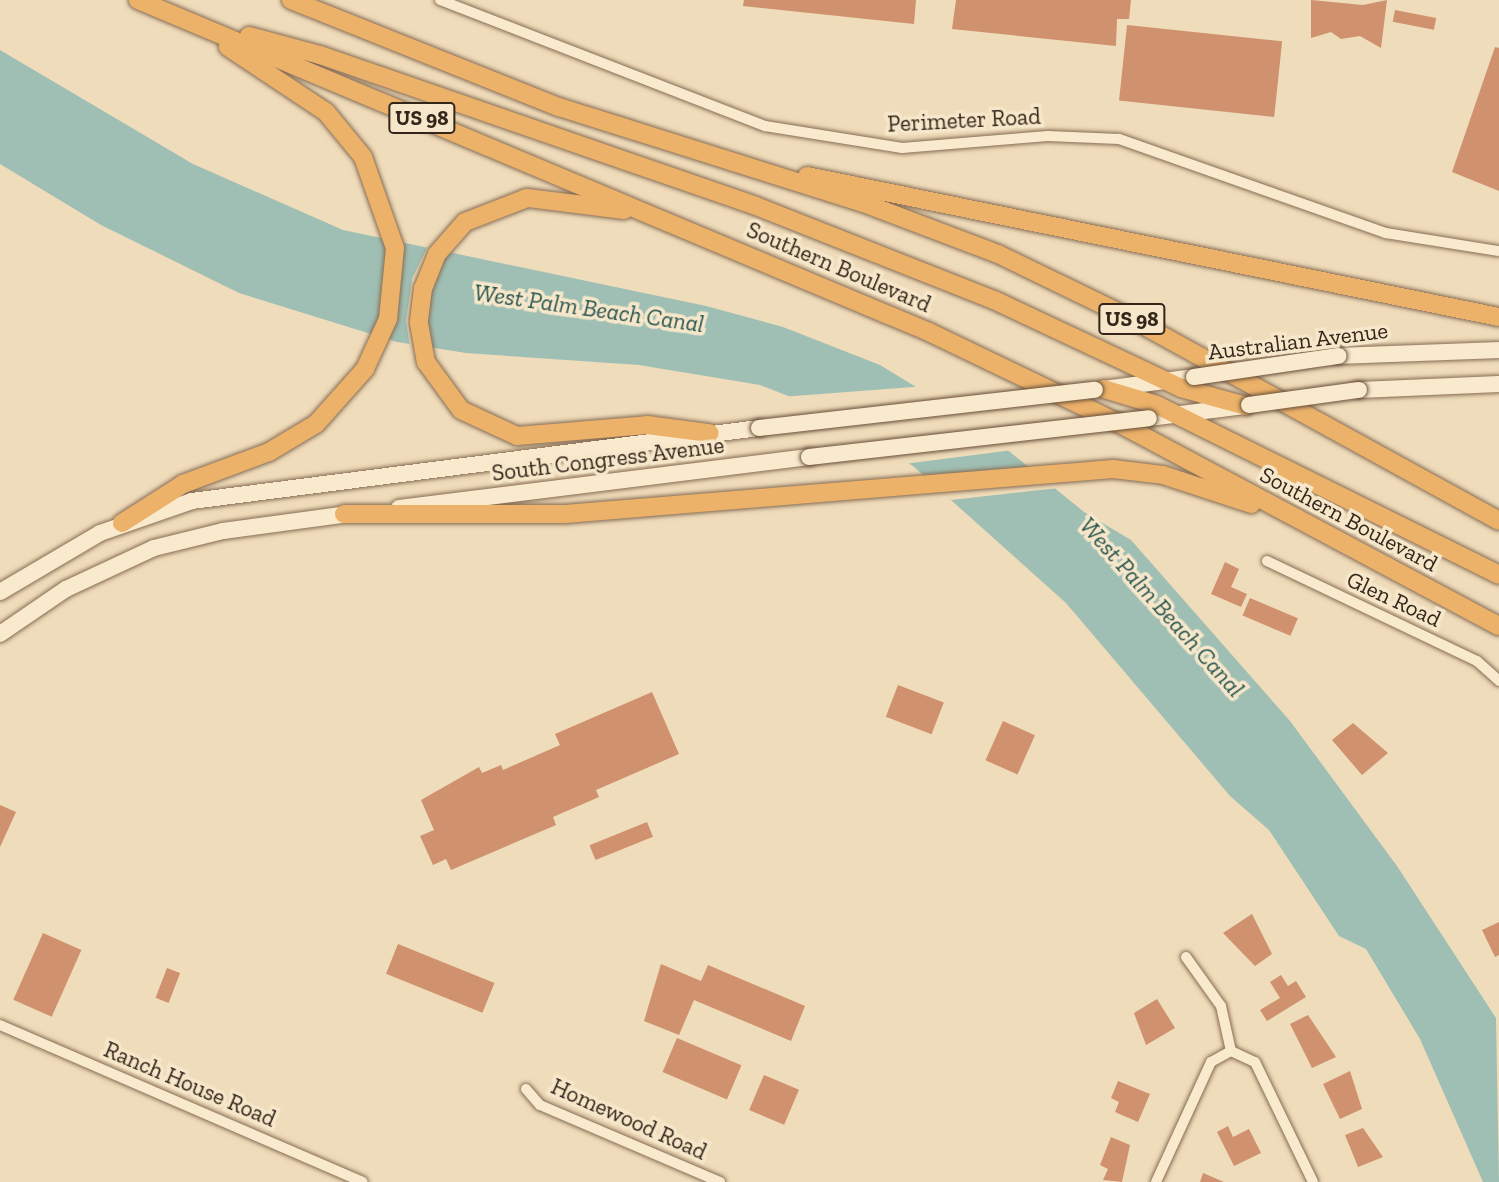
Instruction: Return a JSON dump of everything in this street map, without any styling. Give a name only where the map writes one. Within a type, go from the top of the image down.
[{"type":"highway","name":"Southern Boulevard","points":[[138,0],[656,215],[1022,375],[1499,626]]},
{"type":"highway","name":"US 98","points":[[291,0],[547,103],[906,218],[1042,274],[1499,521]]},
{"type":"highway","points":[[122,523],[183,484],[302,434],[342,398],[371,358],[395,283],[390,223],[363,157],[326,112],[188,21]]},
{"type":"highway","points":[[188,21],[320,55],[756,206],[994,300],[1166,381],[1247,405]]},
{"type":"highway","points":[[742,166],[888,188],[1092,238],[1499,317]]},
{"type":"highway","points":[[656,215],[527,198],[476,214],[447,240],[421,299],[429,369],[461,410],[517,436],[647,425],[709,433]]},
{"type":"highway","points":[[1099,390],[1176,415],[1499,575]]},
{"type":"highway","points":[[345,514],[565,514],[911,490],[1054,474],[1150,472],[1296,520]]},
{"type":"main road","name":"Australian Avenue","points":[[1099,390],[1338,356],[1499,350]]},
{"type":"main road","points":[[1247,405],[1393,387],[1499,384]]},
{"type":"main road","name":"South Congress Avenue","points":[[0,592],[122,523],[240,492],[709,433],[1099,390]]},
{"type":"main road","name":"South Congress Avenue","points":[[0,635],[65,589],[154,548],[223,531],[1247,405]]},
{"type":"street","name":"Perimeter Road","points":[[440,0],[765,126],[902,148],[1048,136],[1119,139],[1386,233],[1499,251]]},
{"type":"street","name":"Glen Road","points":[[1267,561],[1477,661],[1499,681]]},
{"type":"street","points":[[1186,957],[1221,1006],[1231,1051]]},
{"type":"street","name":"Ranch House Road","points":[[0,1025],[363,1182]]},
{"type":"street","points":[[1156,1182],[1211,1062],[1231,1051]]},
{"type":"street","points":[[1231,1051],[1255,1062],[1313,1182]]},
{"type":"street","name":"Homewood Road","points":[[527,1089],[540,1105],[720,1182]]},
{"type":"water","name":"West Palm Beach Canal","points":[[0,50],[193,164],[343,230],[706,306],[783,327],[880,365],[972,421],[1084,512],[1131,540],[1290,721],[1397,866],[1496,1018],[1499,1182],[1483,1182],[1420,1039],[1366,949],[1339,936],[1269,830],[1230,796],[1066,603],[913,466],[814,406],[760,385],[639,365],[466,353],[397,342],[239,293],[101,225],[0,164]]},
{"type":"pier","points":[[427,248],[445,252],[425,307],[430,351],[410,347],[406,321],[412,279]]},
{"type":"pier","points":[[926,386],[1013,450],[904,464],[781,397]]},
{"type":"pier","points":[[1033,467],[1059,488],[951,500],[924,479]]},
{"type":"building","points":[[744,0],[916,0],[914,24],[743,6]]},
{"type":"building","points":[[956,0],[1131,0],[1129,19],[1117,19],[1116,46],[952,29]]},
{"type":"building","points":[[1311,0],[1363,5],[1387,0],[1381,48],[1360,36],[1341,39],[1331,32],[1311,38]]},
{"type":"building","points":[[1395,10],[1436,18],[1434,30],[1393,22]]},
{"type":"building","points":[[1127,25],[1282,41],[1274,117],[1119,101]]},
{"type":"building","points":[[1495,47],[1499,48],[1499,191],[1452,172]]},
{"type":"building","points":[[1225,562],[1239,569],[1231,587],[1247,594],[1241,607],[1211,594]]},
{"type":"building","points":[[1250,598],[1298,618],[1290,636],[1243,615]]},
{"type":"building","points":[[898,685],[944,703],[932,734],[886,717]]},
{"type":"building","points":[[652,692],[679,754],[596,790],[599,797],[553,817],[556,825],[451,870],[446,859],[433,865],[420,836],[434,830],[421,800],[479,767],[482,773],[501,765],[503,770],[560,745],[555,734]]},
{"type":"building","points":[[1003,721],[1035,735],[1017,775],[986,760]]},
{"type":"building","points":[[1353,723],[1388,753],[1362,775],[1332,740]]},
{"type":"building","points":[[0,805],[16,812],[0,847]]},
{"type":"building","points":[[647,822],[653,837],[596,860],[590,845]]},
{"type":"building","points":[[1252,914],[1272,954],[1255,966],[1223,933]]},
{"type":"building","points":[[1499,922],[1499,955],[1495,957],[1482,930]]},
{"type":"building","points":[[43,933],[81,950],[52,1017],[13,1000]]},
{"type":"building","points":[[398,944],[494,983],[482,1013],[386,974]]},
{"type":"building","points":[[661,964],[701,981],[708,965],[805,1006],[791,1041],[694,1000],[679,1035],[644,1021]]},
{"type":"building","points":[[167,968],[180,973],[169,1003],[156,998]]},
{"type":"building","points":[[1281,975],[1288,986],[1296,981],[1306,997],[1267,1021],[1260,1010],[1280,998],[1270,982]]},
{"type":"building","points":[[1157,999],[1175,1028],[1146,1045],[1134,1013]]},
{"type":"building","points":[[1308,1015],[1336,1057],[1312,1068],[1290,1024]]},
{"type":"building","points":[[677,1038],[741,1065],[727,1099],[663,1072]]},
{"type":"building","points":[[1350,1071],[1362,1109],[1340,1119],[1323,1084]]},
{"type":"building","points":[[764,1075],[799,1090],[784,1125],[749,1110]]},
{"type":"building","points":[[1118,1081],[1150,1094],[1138,1122],[1115,1112],[1119,1102],[1111,1098]]},
{"type":"building","points":[[1228,1126],[1233,1137],[1249,1129],[1261,1153],[1234,1166],[1217,1132]]},
{"type":"building","points":[[1363,1128],[1383,1157],[1358,1167],[1345,1135]]},
{"type":"building","points":[[1111,1137],[1130,1145],[1122,1182],[1103,1180],[1108,1169],[1100,1165]]},
{"type":"building","points":[[1203,1173],[1224,1182],[1200,1182]]}]
